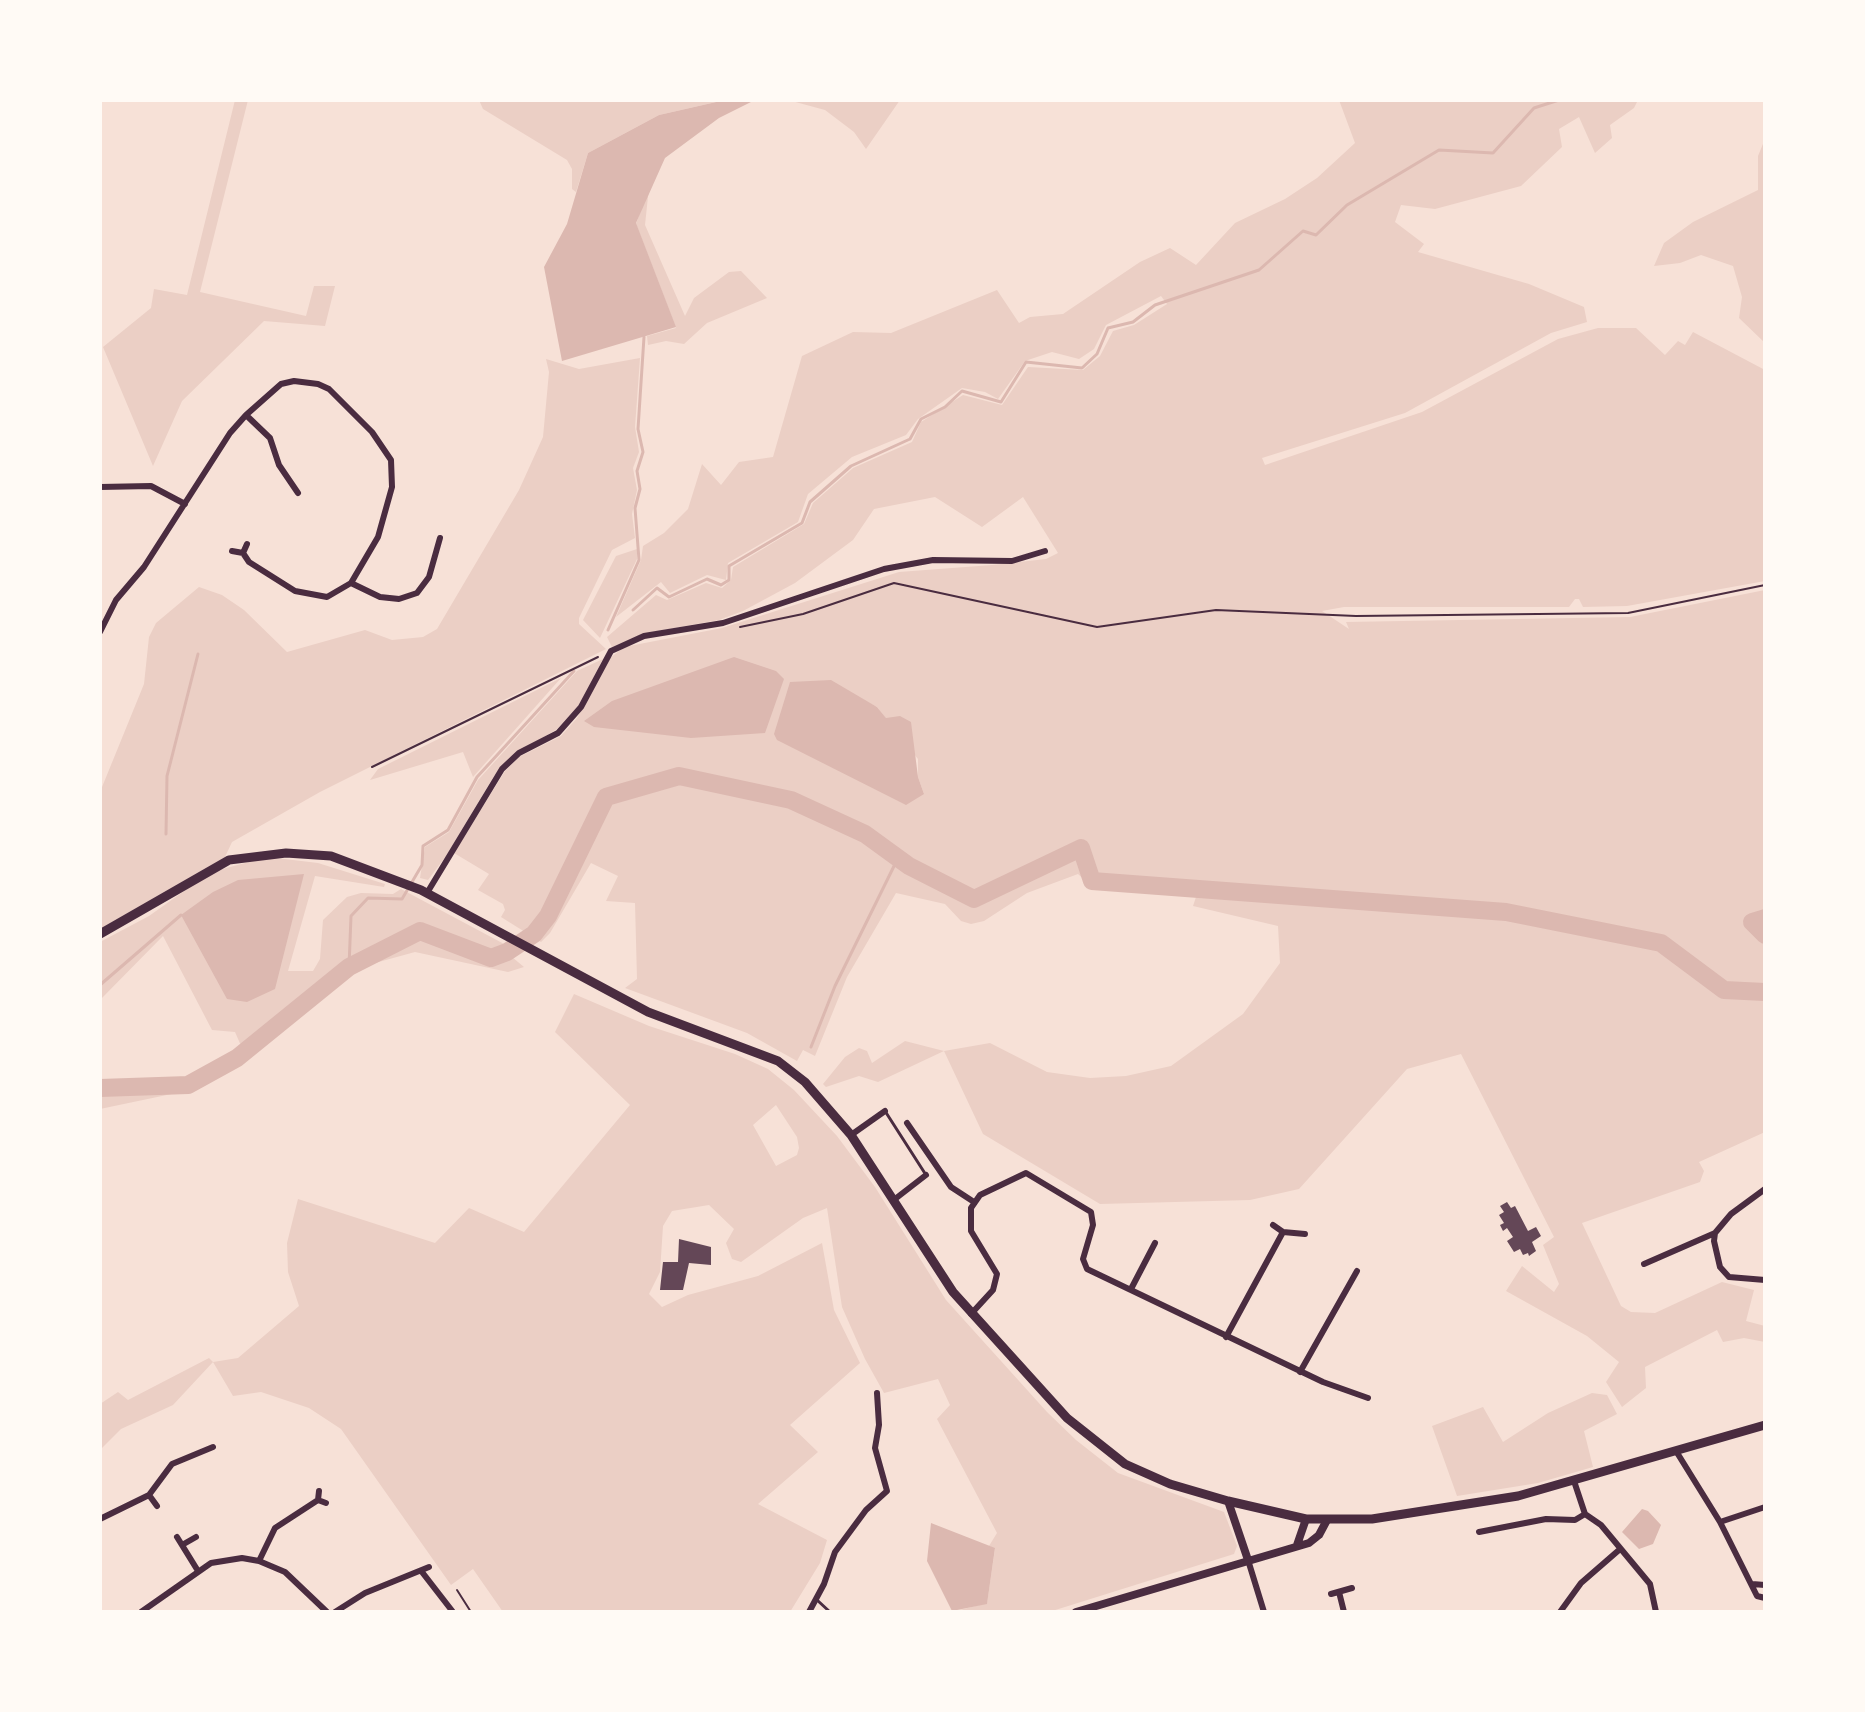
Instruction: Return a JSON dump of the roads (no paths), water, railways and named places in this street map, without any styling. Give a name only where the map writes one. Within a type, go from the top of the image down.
[{"type":"highway","points":[[100,934],[201,873],[241,857],[286,853],[331,856],[424,891],[648,1012],[778,1061],[805,1082],[851,1135],[971,1314],[1047,1398],[1099,1447],[1148,1475],[1228,1501],[1306,1519],[1372,1519],[1518,1496],[1765,1425]]},
{"type":"main road","points":[[1228,1501],[1248,1560]]},
{"type":"main road","points":[[1297,1545],[1306,1519]]},
{"type":"main road","points":[[1076,1612],[1315,1540],[1327,1520]]},
{"type":"street","points":[[100,632],[116,600],[144,567],[230,433],[246,415],[281,384],[306,381],[329,389],[384,447],[391,460],[392,487],[378,537],[351,583],[327,597],[303,594],[249,562],[243,553],[232,551]]},
{"type":"street","points":[[246,415],[270,438],[279,465],[294,479],[298,493]]},
{"type":"street","points":[[100,487],[151,486],[185,504]]},
{"type":"street","points":[[351,583],[380,597],[409,597],[424,586],[440,538]]},
{"type":"street","points":[[243,553],[247,544]]},
{"type":"street","points":[[424,891],[502,769],[519,753],[558,733],[581,707],[611,651],[644,636],[723,623],[884,569],[933,560],[1012,561],[1045,551]]},
{"type":"street","points":[[436,554],[444,556]]},
{"type":"street","points":[[851,1135],[885,1111]]},
{"type":"street","points":[[907,1123],[951,1187],[974,1202]]},
{"type":"street","points":[[971,1314],[993,1290],[997,1274],[971,1231],[969,1215],[974,1202],[980,1195],[1020,1173],[1033,1175],[1091,1212],[1093,1225],[1083,1259],[1087,1269],[1300,1372],[1368,1398]]},
{"type":"street","points":[[895,1199],[926,1175]]},
{"type":"street","points":[[1644,1264],[1715,1233],[1731,1214],[1765,1189]]},
{"type":"street","points":[[1273,1225],[1283,1232],[1305,1234]]},
{"type":"street","points":[[1226,1337],[1283,1232]]},
{"type":"street","points":[[1715,1233],[1716,1253],[1724,1272],[1735,1279],[1765,1280]]},
{"type":"street","points":[[1131,1289],[1151,1246]]},
{"type":"street","points":[[1300,1372],[1357,1271]]},
{"type":"street","points":[[1351,1281],[1360,1286]]},
{"type":"street","points":[[809,1612],[817,1600],[835,1552],[866,1510],[887,1491],[875,1448],[879,1425],[877,1393]]},
{"type":"street","points":[[197,1442],[199,1451]]},
{"type":"street","points":[[100,1519],[149,1495],[172,1464],[213,1447]]},
{"type":"street","points":[[1676,1451],[1720,1522],[1757,1596],[1765,1598]]},
{"type":"street","points":[[1574,1481],[1585,1514],[1601,1525],[1650,1584],[1656,1612]]},
{"type":"street","points":[[318,1500],[319,1491]]},
{"type":"street","points":[[149,1495],[157,1506]]},
{"type":"street","points":[[318,1500],[326,1503]]},
{"type":"street","points":[[259,1561],[275,1528],[318,1500]]},
{"type":"street","points":[[1720,1522],[1765,1507]]},
{"type":"street","points":[[1479,1532],[1546,1519],[1575,1520],[1585,1514]]},
{"type":"street","points":[[177,1537],[198,1571]]},
{"type":"street","points":[[182,1545],[196,1537]]},
{"type":"street","points":[[1560,1612],[1581,1583],[1619,1550]]},
{"type":"street","points":[[141,1612],[198,1571],[225,1559],[259,1561],[285,1572],[327,1612]]},
{"type":"street","points":[[1248,1560],[1264,1612]]},
{"type":"street","points":[[335,1612],[365,1593],[429,1567]]},
{"type":"street","points":[[422,1572],[453,1612]]},
{"type":"street","points":[[1752,1584],[1765,1585]]},
{"type":"street","points":[[1344,1612],[1335,1593],[1352,1588]]},
{"type":"lane","points":[[885,1111],[926,1175]]},
{"type":"lane","points":[[817,1600],[830,1612]]},
{"type":"waterway","points":[[633,610],[657,588],[669,597],[707,579],[721,585],[729,580],[729,566],[802,523],[810,502],[851,466],[910,439],[921,419],[945,407],[962,391],[1001,402],[1026,362],[1082,368],[1097,354],[1108,328],[1133,322],[1155,305],[1259,270],[1303,231],[1316,235],[1347,205],[1439,150],[1493,153],[1534,108],[1559,100]]},
{"type":"waterway","points":[[608,630],[639,560],[635,508],[640,489],[637,471],[643,452],[638,429],[644,337]]},
{"type":"waterway","points":[[166,834],[167,776],[198,654]]},
{"type":"waterway","points":[[349,967],[351,916],[368,898],[402,899],[422,865],[423,846],[448,830],[477,777],[574,671]]},
{"type":"waterway","points":[[100,1088],[188,1085],[237,1058],[349,967],[420,931],[491,958],[507,952],[534,934],[548,916],[606,797],[679,776],[791,800],[865,834],[909,866],[974,899],[1081,848],[1092,881],[1506,912],[1661,943],[1724,990],[1765,992]]},
{"type":"waterway","points":[[811,1047],[835,986],[898,858]]},
{"type":"waterway","points":[[100,985],[181,915]]},
{"type":"waterway","points":[[1765,918],[1752,922],[1765,935]]}]
